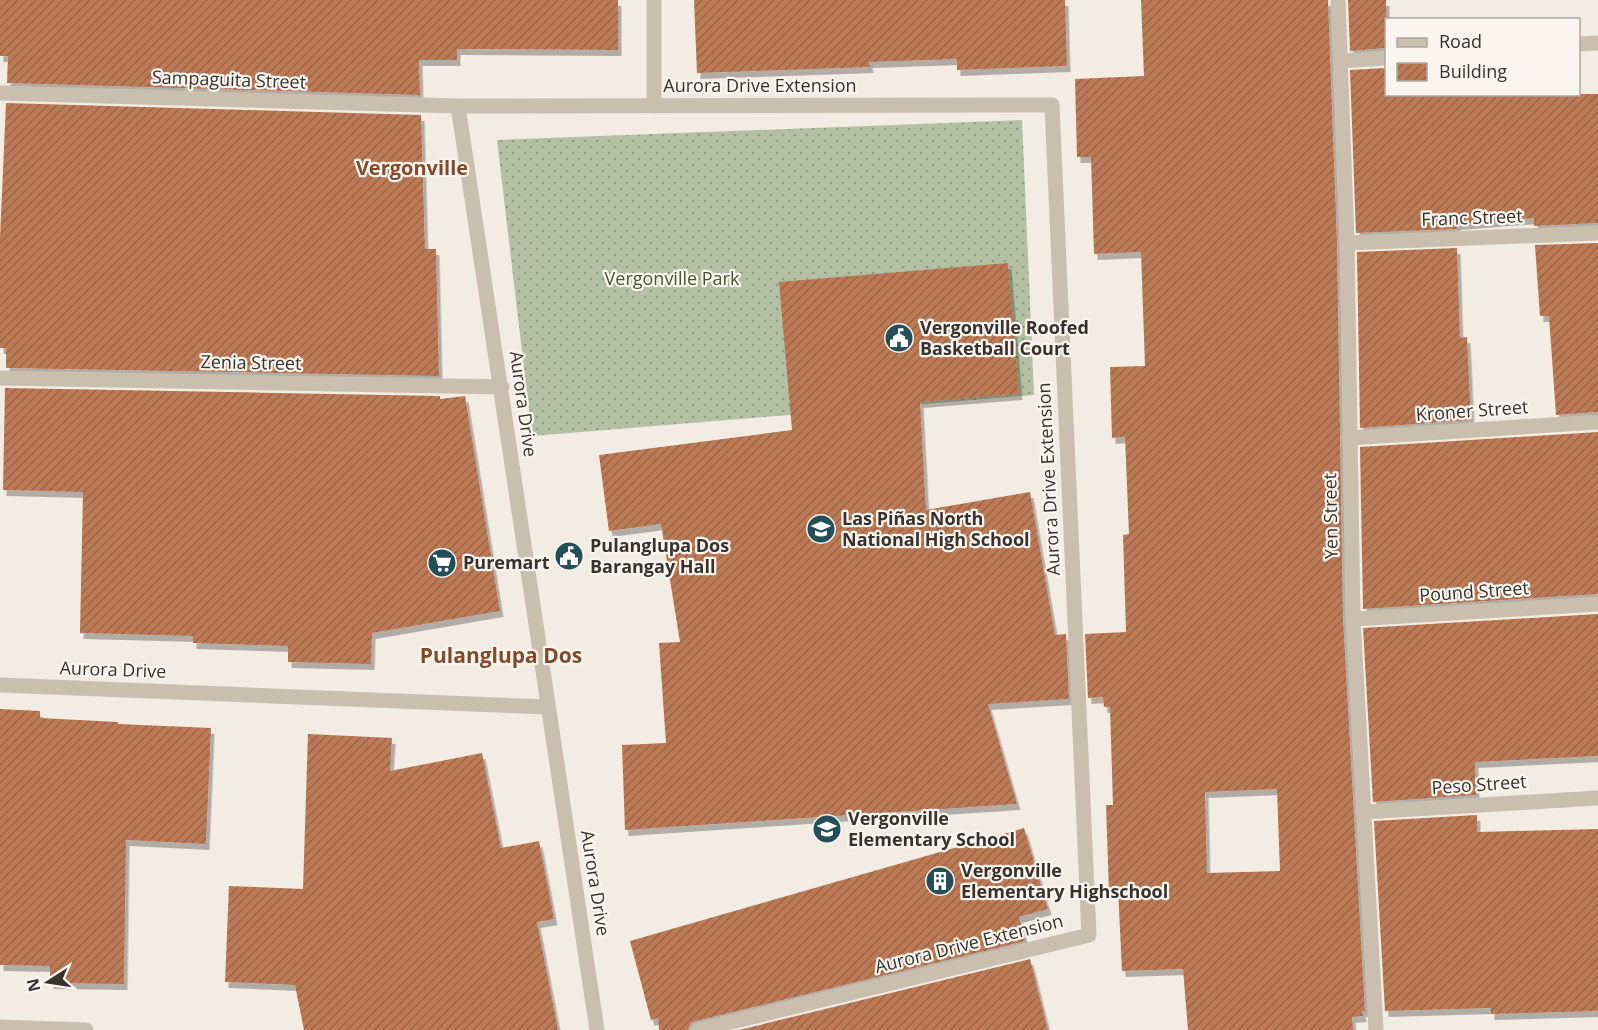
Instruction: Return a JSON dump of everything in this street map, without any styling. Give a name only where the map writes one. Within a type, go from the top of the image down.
[{"type":"street","points":[[654,0],[654,106]]},
{"type":"street","name":"Yen Street","points":[[1338,0],[1347,243],[1353,619],[1376,1030]]},
{"type":"street","points":[[1580,44],[1598,43]]},
{"type":"street","points":[[1340,61],[1385,58]]},
{"type":"street","name":"Sampaguita Street","points":[[0,93],[458,106]]},
{"type":"street","name":"Aurora Drive Extension","points":[[458,106],[1052,105],[1089,935],[698,1030]]},
{"type":"street","name":"Aurora Drive","points":[[458,106],[597,1030]]},
{"type":"street","name":"Franc Street","points":[[1347,243],[1598,233]]},
{"type":"street","name":"Zenia Street","points":[[0,378],[502,387]]},
{"type":"street","name":"Kroner Street","points":[[1349,438],[1598,422]]},
{"type":"street","name":"Pound Street","points":[[1353,619],[1598,604]]},
{"type":"street","name":"Aurora Drive","points":[[0,685],[548,707]]},
{"type":"street","name":"Peso Street","points":[[1363,812],[1598,798]]},
{"type":"street","points":[[0,1027],[86,1030]]},
{"type":"green space","name":"Vergonville Park","points":[[1022,120],[1034,395],[532,436],[497,140]]},
{"type":"building","points":[[0,0],[618,0],[618,50],[457,49],[457,60],[419,60],[420,95],[7,83],[8,56],[0,56]]},
{"type":"building","points":[[694,0],[1065,0],[1067,66],[957,70],[957,59],[869,62],[870,67],[697,73]]},
{"type":"building","points":[[1141,0],[1328,0],[1337,243],[1343,619],[1365,1011],[1362,1011],[1363,1016],[1352,1017],[1353,1030],[1188,1030],[1183,969],[1122,971],[1118,889],[1109,892],[1106,805],[1113,805],[1110,707],[1104,707],[1103,697],[1088,698],[1085,634],[1126,632],[1123,535],[1129,534],[1125,437],[1112,438],[1110,367],[1145,366],[1141,252],[1094,254],[1091,157],[1077,157],[1075,79],[1144,76]],"holes":[[[1277,789],[1280,871],[1207,873],[1205,792]]]},
{"type":"building","points":[[1348,0],[1386,0],[1385,48],[1350,51]]},
{"type":"building","points":[[1385,68],[1385,96],[1580,96],[1580,94],[1598,94],[1598,223],[1534,226],[1534,218],[1457,224],[1457,229],[1356,233],[1350,70]]},
{"type":"building","points":[[6,103],[421,115],[425,249],[436,249],[439,376],[6,368],[6,348],[0,348],[0,238]]},
{"type":"building","points":[[1598,243],[1598,412],[1556,415],[1549,316],[1540,316],[1535,245]]},
{"type":"building","points":[[1457,248],[1460,338],[1467,337],[1471,420],[1360,428],[1357,252]]},
{"type":"building","name":"Las Piñas North National High School","points":[[1008,263],[1019,394],[920,402],[926,510],[1030,492],[1055,635],[1066,634],[1069,699],[988,704],[1017,804],[625,830],[622,745],[666,743],[659,643],[680,642],[661,524],[609,531],[599,455],[792,430],[779,282]]},
{"type":"building","points":[[5,388],[440,396],[440,399],[465,396],[500,611],[372,633],[371,664],[288,662],[288,646],[193,643],[193,636],[80,633],[83,492],[3,490]]},
{"type":"building","points":[[1598,432],[1598,594],[1363,609],[1360,447]]},
{"type":"building","points":[[1598,614],[1598,756],[1475,762],[1476,795],[1373,802],[1363,628]]},
{"type":"building","points":[[0,709],[40,711],[40,718],[211,728],[206,844],[126,840],[124,984],[50,983],[50,966],[0,965]]},
{"type":"building","points":[[308,734],[392,738],[390,771],[482,753],[501,848],[539,841],[554,919],[537,922],[558,1030],[304,1030],[295,985],[225,982],[229,886],[303,889]]},
{"type":"building","points":[[1477,815],[1477,832],[1598,829],[1598,1011],[1491,1014],[1491,1008],[1385,1011],[1374,821]]},
{"type":"building","points":[[1024,828],[1048,909],[1019,917],[1025,941],[696,1021],[691,1023],[688,1030],[659,1030],[658,1018],[651,1020],[630,941]]},
{"type":"building","points":[[1030,959],[1048,1030],[739,1030]]},
{"type":"place","name":"Vergonville Roofed Basketball Court","points":[[899,338]]},
{"type":"place","name":"Las Piñas North National High School","points":[[821,529]]},
{"type":"place","name":"Pulanglupa Dos Barangay Hall","points":[[569,556]]},
{"type":"place","name":"Puremart","points":[[442,563]]},
{"type":"place","name":"Vergonville Elementary School","points":[[827,829]]},
{"type":"place","name":"Vergonville Elementary Highschool","points":[[940,881]]},
{"type":"district","name":"Vergonville","points":[[412,168]]},
{"type":"district","name":"Pulanglupa Dos","points":[[501,656]]}]
